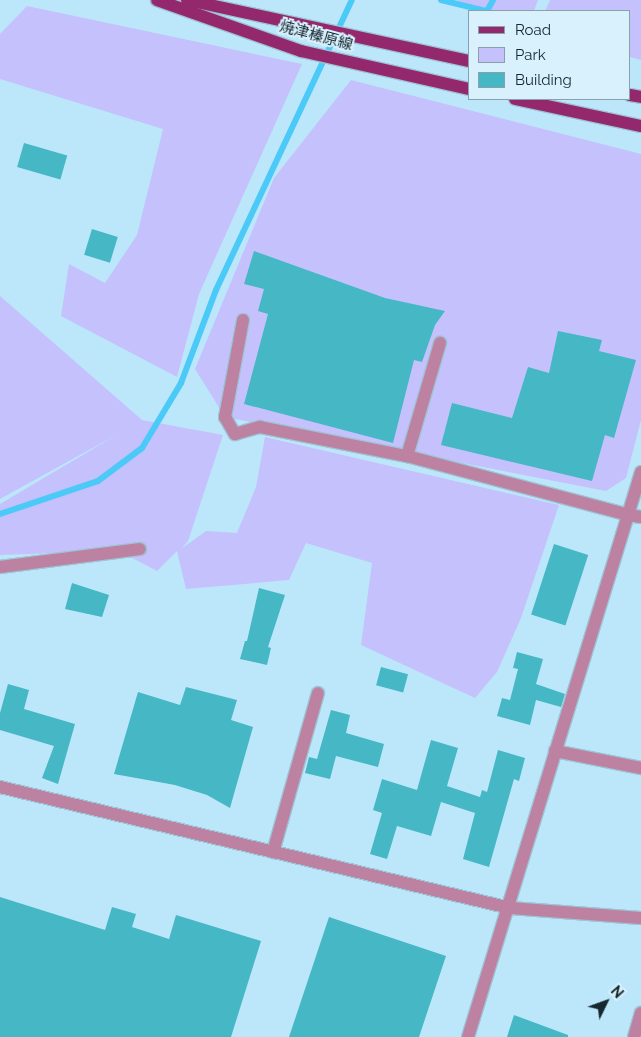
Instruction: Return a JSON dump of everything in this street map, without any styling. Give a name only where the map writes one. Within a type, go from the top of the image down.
[{"type":"main road","name":"焼津榛原線","points":[[157,0],[300,51],[468,89]]},
{"type":"main road","name":"焼津榛原線","points":[[188,0],[468,61]]},
{"type":"main road","points":[[520,100],[641,126]]},
{"type":"street","points":[[243,320],[226,417],[235,434],[260,427],[407,456],[635,516]]},
{"type":"street","points":[[407,456],[440,343]]},
{"type":"street","points":[[468,1037],[510,908],[555,751],[635,516],[641,472]]},
{"type":"street","points":[[0,567],[140,549]]},
{"type":"street","points":[[272,852],[318,694]]},
{"type":"street","points":[[555,751],[641,768]]},
{"type":"street","points":[[0,787],[510,908],[641,918]]},
{"type":"street","points":[[637,1033],[641,1013]]},
{"type":"green space","points":[[455,0],[538,0],[534,10],[488,10]]},
{"type":"green space","points":[[550,0],[641,0],[641,60],[631,57],[631,10],[545,10]]},
{"type":"green space","points":[[27,6],[302,64],[199,294],[177,377],[61,316],[69,264],[105,283],[137,235],[163,129],[0,79],[0,34]]},
{"type":"green space","points":[[351,80],[641,154],[641,420],[626,478],[606,491],[225,417],[195,369],[274,178]]},
{"type":"green space","points":[[0,296],[142,420],[223,435],[188,541],[181,549],[206,531],[237,533],[256,487],[265,437],[559,505],[521,618],[497,672],[475,698],[361,645],[372,563],[306,543],[289,580],[186,589],[177,551],[157,571],[119,551],[0,555],[0,504],[118,434],[0,499]]},
{"type":"building","points":[[24,143],[67,155],[60,179],[17,167]]},
{"type":"building","points":[[92,229],[118,237],[110,263],[84,255]]},
{"type":"building","points":[[254,251],[385,298],[445,311],[435,325],[422,362],[414,360],[393,443],[244,404],[268,314],[258,311],[264,289],[244,284]]},
{"type":"building","points":[[558,331],[602,340],[599,351],[636,360],[614,438],[605,435],[592,481],[441,445],[452,403],[512,418],[528,367],[549,373]]},
{"type":"building","points":[[554,544],[588,555],[565,626],[531,614]]},
{"type":"building","points":[[72,583],[109,595],[102,617],[65,609]]},
{"type":"building","points":[[259,588],[285,595],[268,647],[271,648],[267,665],[240,659],[245,641],[247,641]]},
{"type":"building","points":[[517,652],[543,659],[536,684],[565,694],[561,707],[536,700],[530,725],[497,716],[502,698],[510,700],[518,669],[513,668]]},
{"type":"building","points":[[381,667],[408,674],[403,693],[376,685]]},
{"type":"building","points":[[8,684],[29,690],[24,709],[75,724],[58,784],[42,778],[54,746],[0,730],[0,713]]},
{"type":"building","points":[[186,687],[237,700],[231,720],[253,727],[230,808],[207,795],[175,785],[114,774],[138,692],[180,705]]},
{"type":"building","points":[[331,710],[350,715],[346,733],[384,744],[378,767],[336,756],[330,779],[305,773],[309,757],[317,759]]},
{"type":"building","points":[[431,740],[458,748],[447,786],[480,797],[482,790],[487,792],[498,750],[525,758],[519,781],[514,779],[489,867],[463,859],[475,813],[441,802],[431,836],[397,826],[387,859],[370,854],[382,813],[373,810],[382,779],[417,790]]},
{"type":"building","points":[[0,897],[105,930],[112,907],[136,914],[132,927],[169,939],[176,915],[261,941],[231,1037],[0,1037]]},
{"type":"building","points":[[329,917],[446,956],[419,1037],[289,1037]]},
{"type":"building","points":[[514,1015],[568,1035],[568,1037],[507,1037]]},
{"type":"waterway","points":[[0,514],[98,481],[142,448],[181,383],[216,290],[352,0]]},
{"type":"waterway","points":[[441,0],[482,10]]},
{"type":"waterway","points":[[488,10],[493,0]]}]
